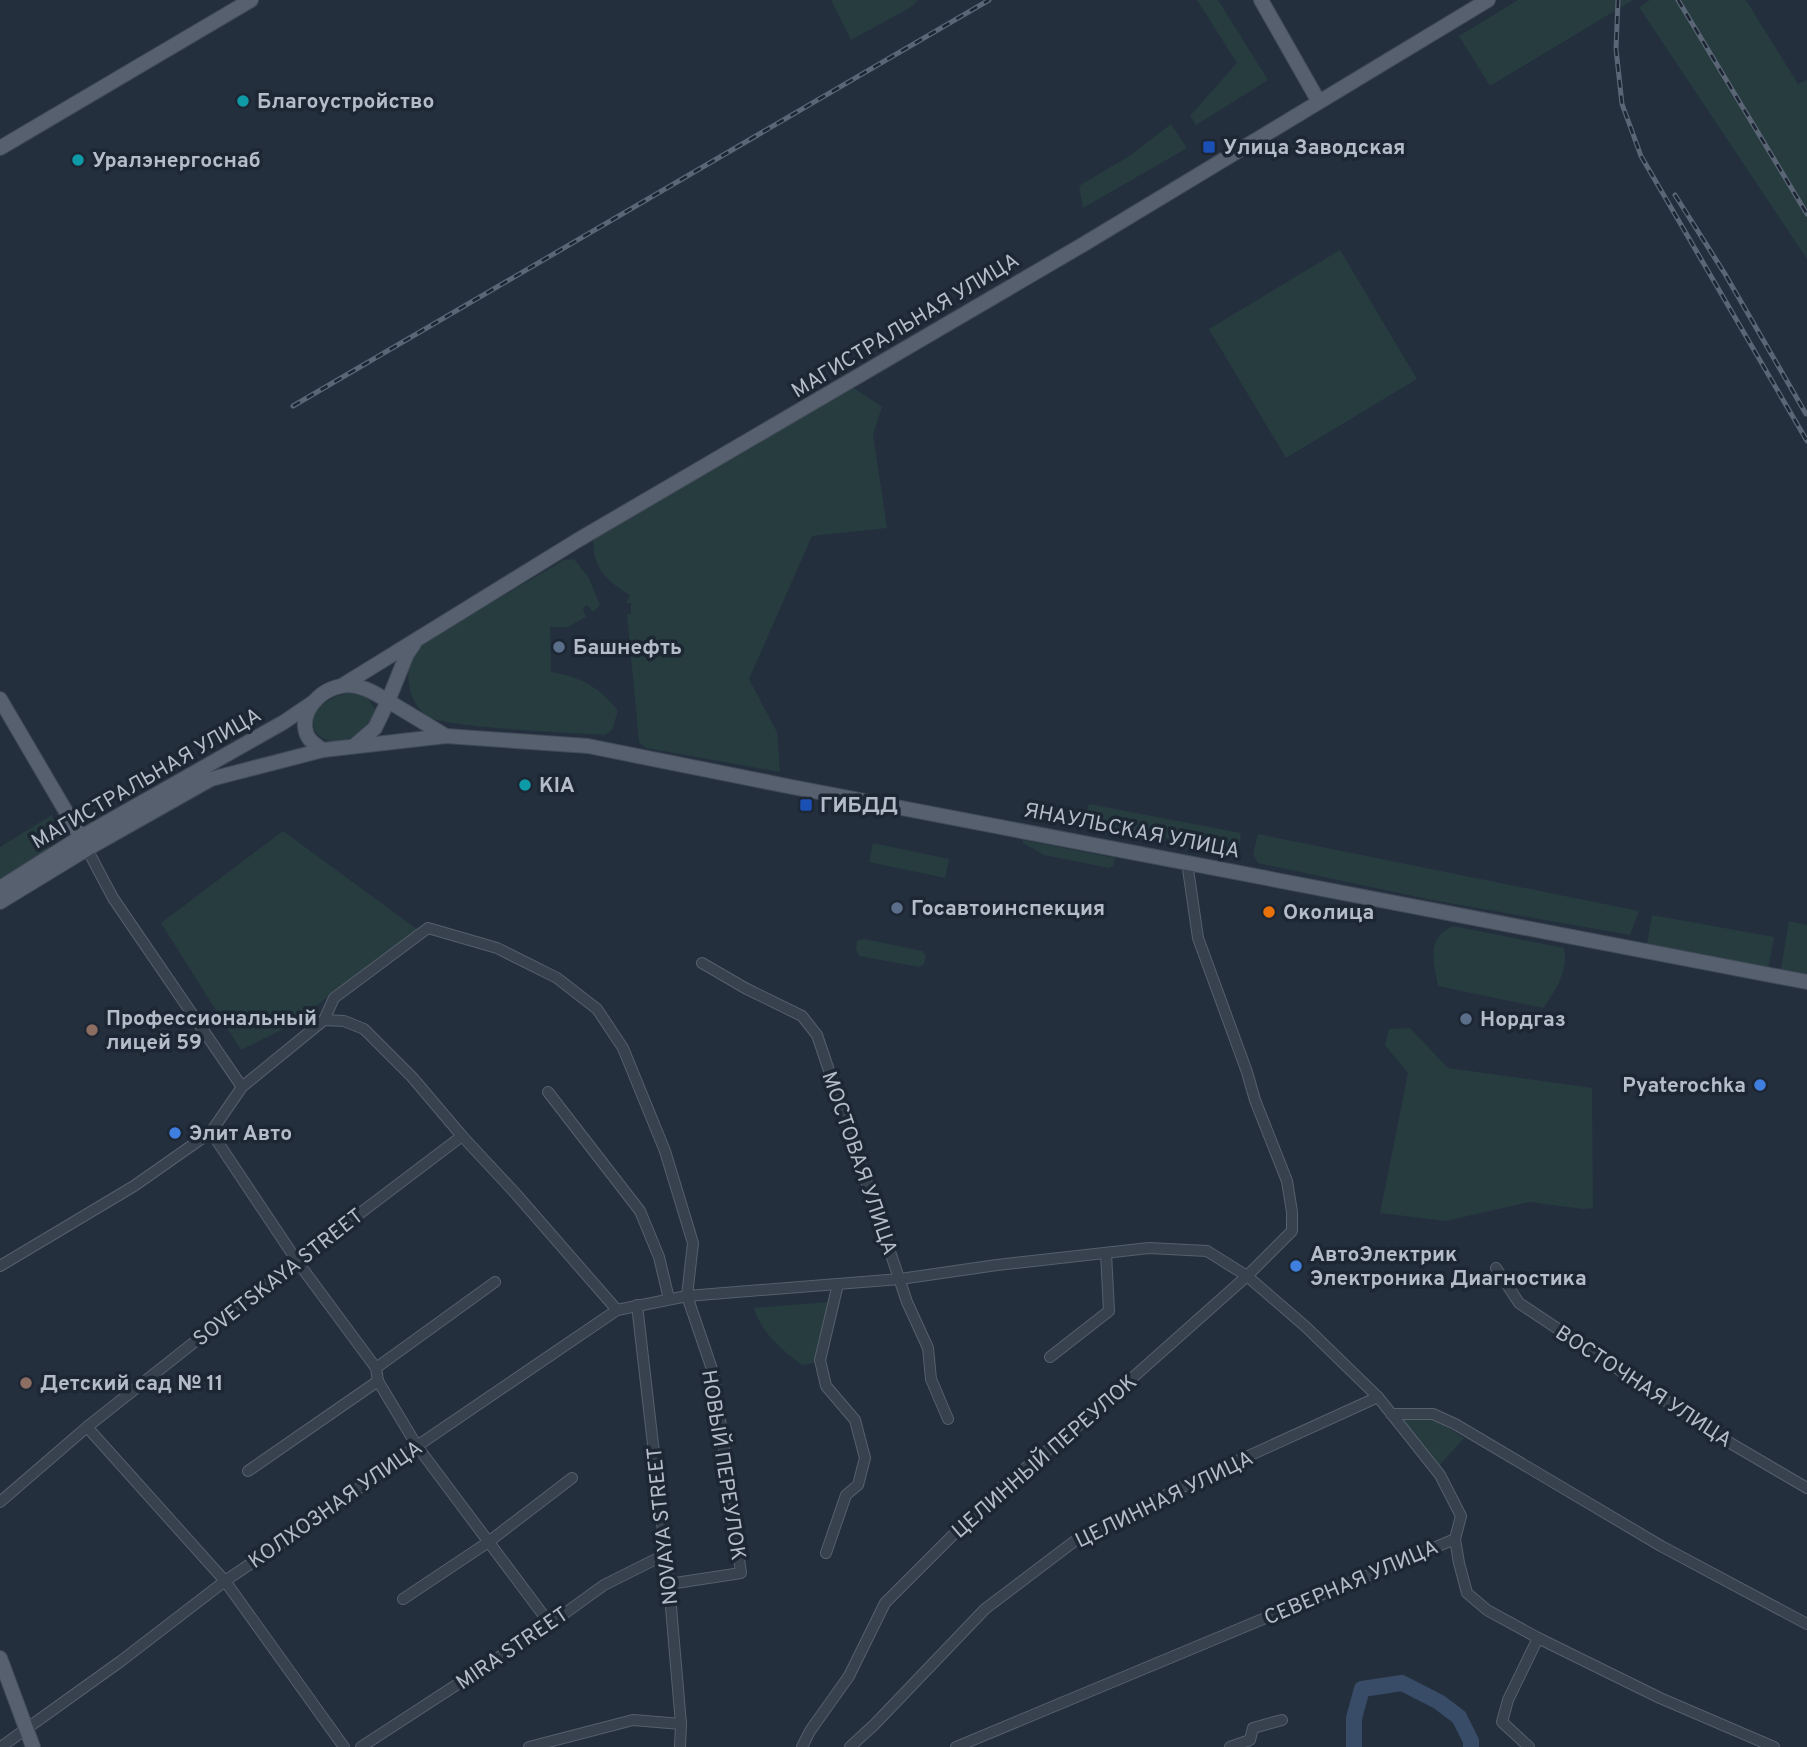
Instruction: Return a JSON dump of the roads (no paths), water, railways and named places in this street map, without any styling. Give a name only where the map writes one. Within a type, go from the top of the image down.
[{"type":"main road","points":[[0,148],[251,0]]},
{"type":"main road","points":[[1261,0],[1320,102]]},
{"type":"main road","name":"МАГИСТРАЛЬНАЯ УЛИЦА","points":[[0,902],[84,843],[284,722],[322,695],[343,685],[578,540],[990,299],[1488,0]]},
{"type":"main road","points":[[353,747],[375,728],[407,654],[417,640]]},
{"type":"main road","points":[[343,685],[370,690],[446,736]]},
{"type":"main road","points":[[0,699],[84,843]]},
{"type":"main road","points":[[312,703],[306,717],[307,735],[311,742],[323,750]]},
{"type":"main road","name":"МАГИСТРАЛЬНАЯ УЛИЦА","points":[[0,888],[211,779],[323,750],[446,736]]},
{"type":"main road","name":"ЯНАУЛЬСКАЯ УЛИЦА","points":[[446,736],[588,746],[625,752],[787,786],[1807,982]]},
{"type":"main road","points":[[0,1658],[33,1747]]},
{"type":"street","points":[[84,843],[113,898],[242,1087]]},
{"type":"street","name":"ЦЕЛИННЫЙ ПЕРЕУЛОК","points":[[802,1747],[849,1675],[885,1603],[998,1491],[1085,1420],[1206,1313],[1292,1231],[1292,1212],[1280,1161],[1255,1100],[1198,938],[1187,863]]},
{"type":"street","name":"НОВЫЙ ПЕРЕУЛОК","points":[[324,1020],[334,998],[428,928],[497,948],[557,978],[597,1009],[623,1048],[666,1151],[693,1243],[687,1296],[714,1375],[741,1573],[669,1584]]},
{"type":"street","name":"МОСТОВАЯ УЛИЦА","points":[[702,963],[802,1016],[817,1035],[900,1279],[928,1348],[931,1379],[948,1419]]},
{"type":"street","points":[[0,1266],[134,1186],[211,1132],[242,1087],[324,1020],[345,1021],[365,1029],[412,1077],[461,1136],[516,1194],[617,1310]]},
{"type":"street","points":[[548,1092],[640,1211],[659,1257],[669,1299]]},
{"type":"street","points":[[211,1132],[297,1261],[376,1368],[378,1381],[416,1446],[550,1624]]},
{"type":"street","name":"SOVETSKAYA STREET","points":[[0,1502],[87,1427],[461,1136]]},
{"type":"street","name":"КОЛХОЗНАЯ УЛИЦА","points":[[1,1747],[121,1661],[225,1581],[416,1446],[617,1310],[687,1296],[900,1279],[1149,1248],[1207,1251],[1247,1276],[1306,1327],[1378,1397],[1440,1475],[1461,1516],[1455,1539]]},
{"type":"street","points":[[1050,1357],[1109,1311],[1106,1253]]},
{"type":"street","name":"ВОСТОЧНАЯ УЛИЦА","points":[[1496,1268],[1519,1303],[1720,1437],[1807,1488]]},
{"type":"street","points":[[376,1368],[495,1282]]},
{"type":"street","points":[[826,1553],[846,1495],[858,1485],[864,1458],[855,1420],[826,1386],[820,1360],[838,1284]]},
{"type":"street","name":"NOVAYA STREET","points":[[637,1305],[669,1584],[681,1724],[680,1747]]},
{"type":"street","points":[[248,1471],[378,1381]]},
{"type":"street","name":"ЦЕЛИННАЯ УЛИЦА","points":[[850,1747],[985,1609],[1080,1537],[1211,1473],[1378,1397]]},
{"type":"street","points":[[1391,1413],[1433,1414],[1455,1424],[1661,1546],[1807,1624]]},
{"type":"street","points":[[87,1427],[225,1581],[344,1747]]},
{"type":"street","points":[[404,1599],[487,1543],[572,1479]]},
{"type":"street","name":"СЕВЕРНАЯ УЛИЦА","points":[[956,1747],[1455,1539],[1458,1563],[1467,1592],[1487,1610],[1660,1698],[1774,1747]]},
{"type":"street","name":"MIRA STREET","points":[[361,1747],[550,1624],[604,1585],[666,1554]]},
{"type":"street","points":[[1529,1747],[1502,1722],[1508,1700],[1538,1638]]},
{"type":"street","points":[[529,1747],[634,1720],[681,1724]]},
{"type":"street","points":[[1230,1747],[1250,1740],[1254,1728],[1282,1720]]},
{"type":"waterway","points":[[1354,1747],[1354,1718],[1362,1689],[1402,1683],[1439,1702],[1459,1717],[1471,1741],[1471,1747]]},
{"type":"railway","points":[[293,406],[989,0]]},
{"type":"railway","points":[[1618,0],[1616,49],[1622,104],[1641,156],[1807,441]]},
{"type":"railway","points":[[1678,0],[1807,214]]},
{"type":"railway","points":[[1675,195],[1725,274],[1806,414]]},
{"type":"place","name":"Благоустройство","points":[[243,101]]},
{"type":"place","name":"Улица Заводская","points":[[1209,147]]},
{"type":"place","name":"Уралэнергоснаб","points":[[78,160]]},
{"type":"place","name":"Башнефть","points":[[559,647]]},
{"type":"place","name":"KIA","points":[[525,785]]},
{"type":"place","name":"ГИБДД","points":[[806,805]]},
{"type":"place","name":"Госавтоинспекция","points":[[897,908]]},
{"type":"place","name":"Околица","points":[[1269,912]]},
{"type":"place","name":"Нордгаз","points":[[1466,1019]]},
{"type":"place","name":"Профессиональный лицей 59","points":[[92,1030]]},
{"type":"place","name":"Pyaterochka","points":[[1760,1085]]},
{"type":"place","name":"Элит Авто","points":[[175,1133]]},
{"type":"place","name":"АвтоЭлектрик Электроника Диагностика","points":[[1296,1266]]},
{"type":"place","name":"Детский сад № 11","points":[[26,1383]]}]
